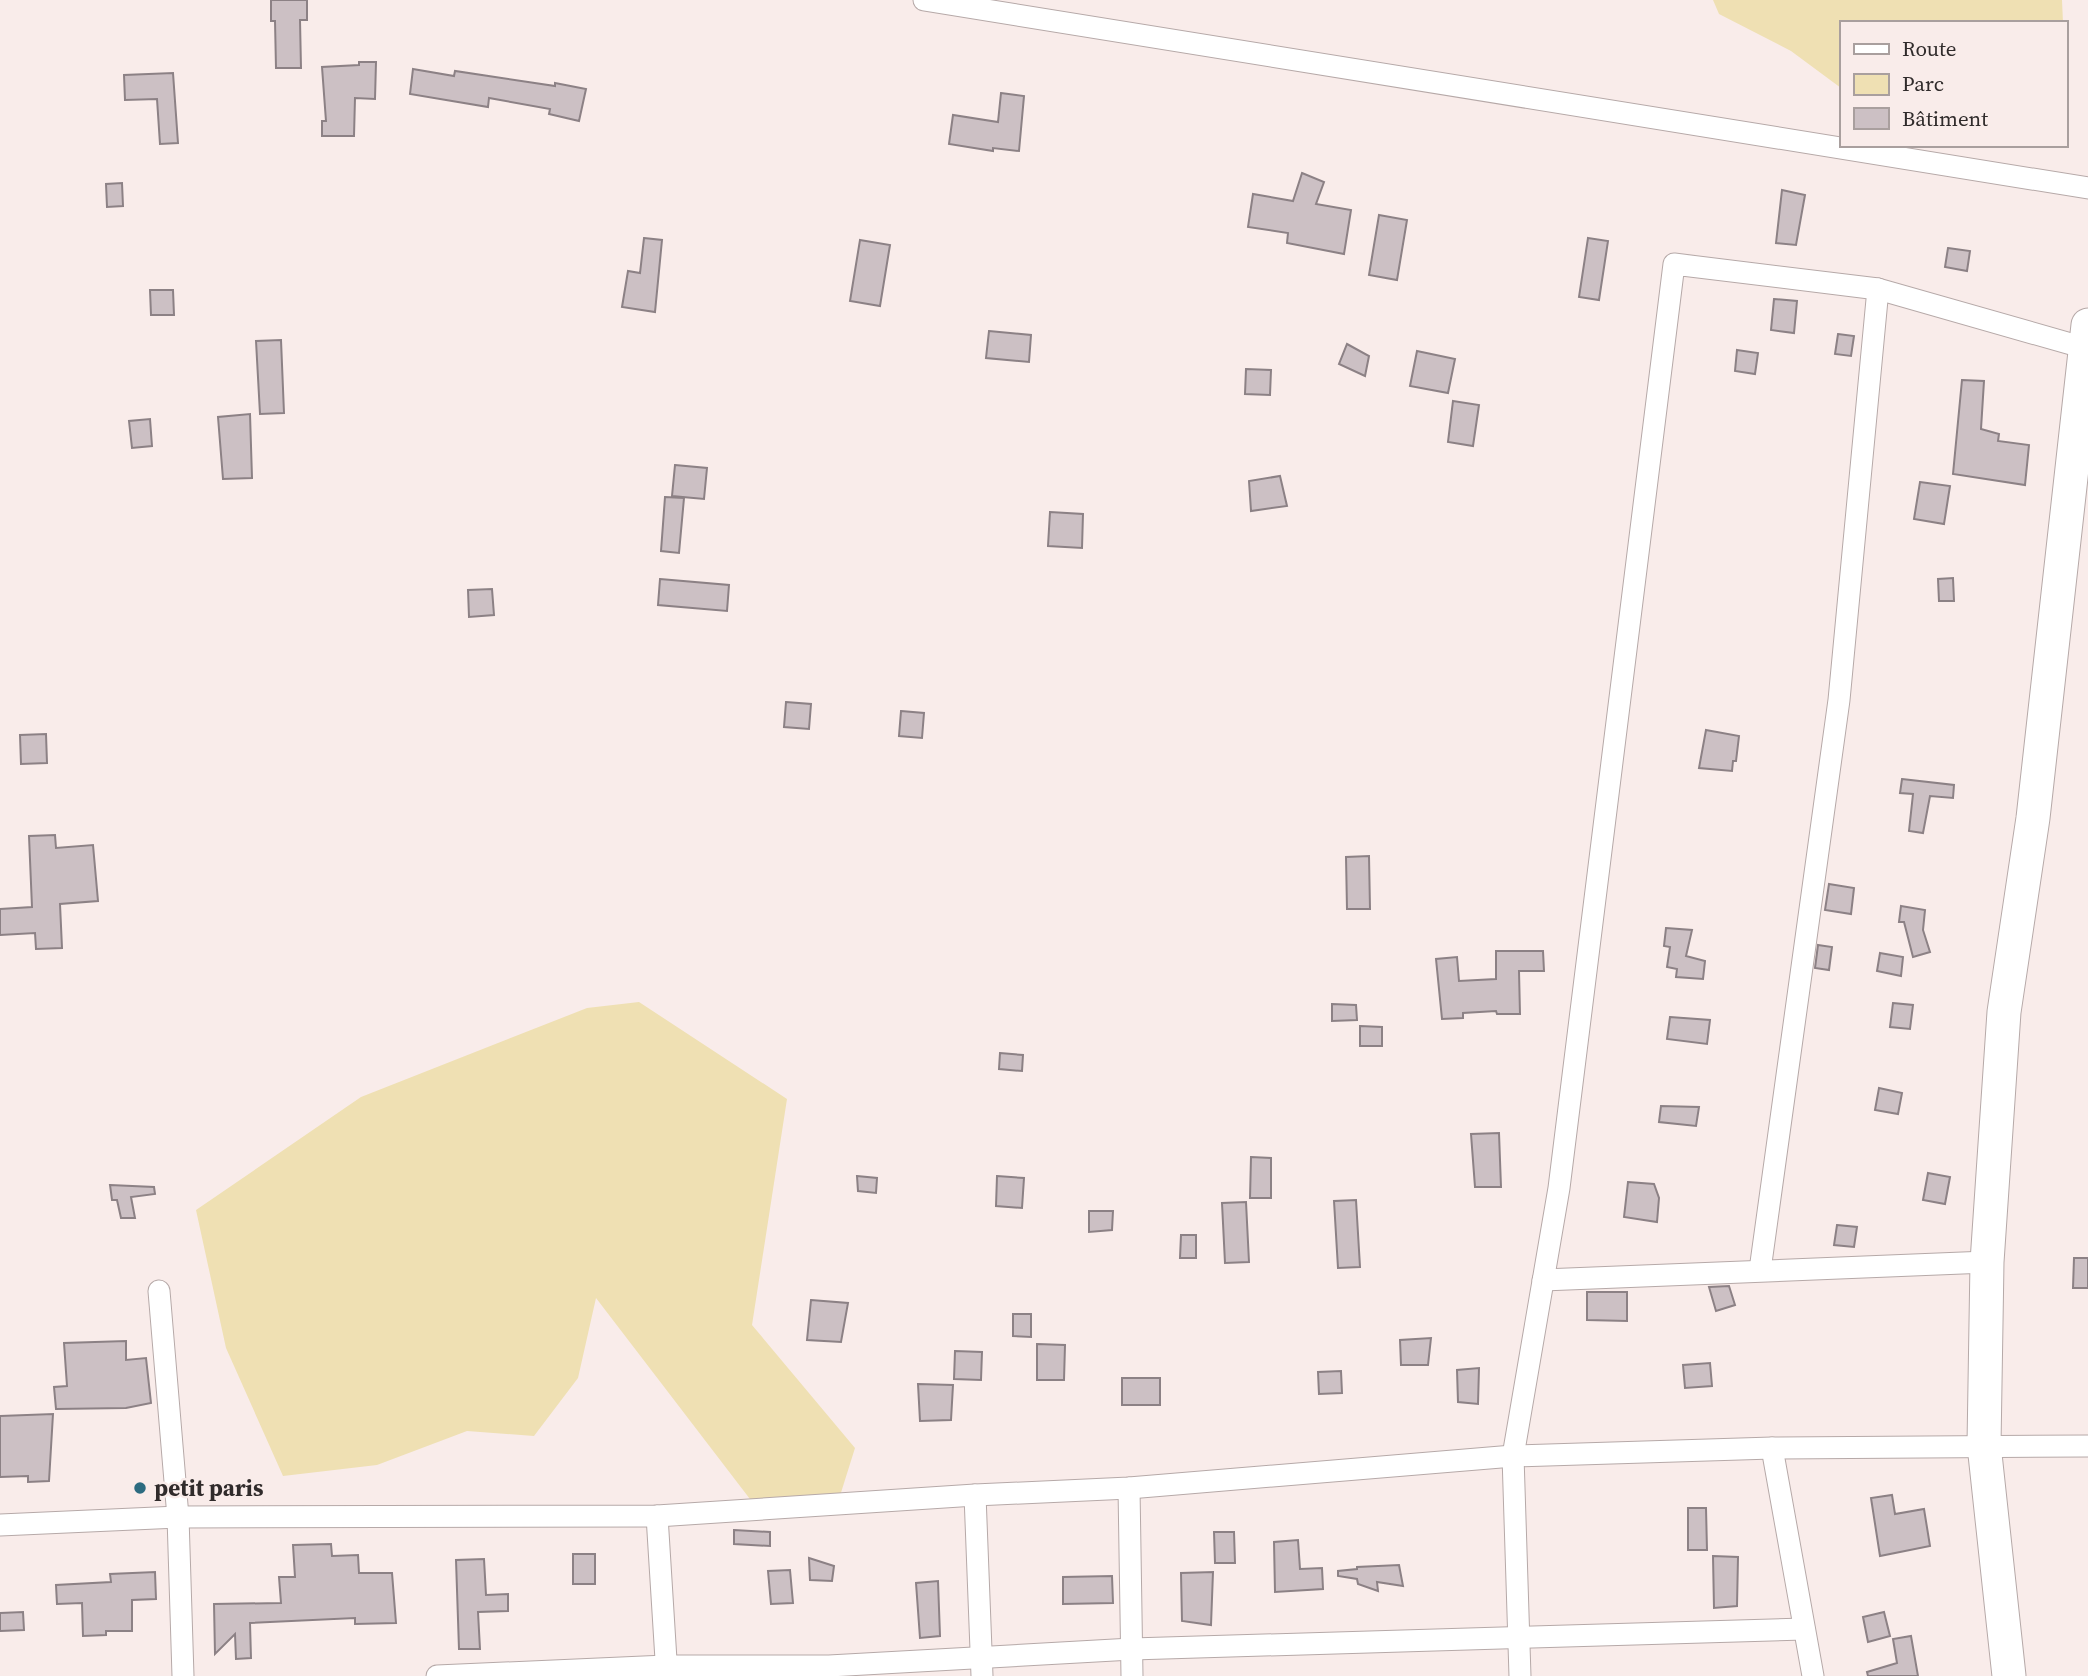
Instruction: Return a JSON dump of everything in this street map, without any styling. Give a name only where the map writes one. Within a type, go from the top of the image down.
[{"type":"main road","points":[[2009,1676],[1984,1445],[1987,1262],[2004,1012],[2034,818],[2086,336]]},
{"type":"street","points":[[924,0],[2088,188]]},
{"type":"street","points":[[1520,1676],[1513,1456],[1559,1188],[1674,264],[1878,289],[2086,336]]},
{"type":"street","points":[[1760,1270],[1839,700],[1878,289]]},
{"type":"street","points":[[1543,1280],[1987,1262]]},
{"type":"street","points":[[159,1290],[178,1517],[183,1676]]},
{"type":"street","points":[[0,1525],[178,1517],[657,1516],[975,1495],[1129,1489],[1513,1456],[1772,1448],[2088,1446]]},
{"type":"street","points":[[1772,1448],[1813,1676]]},
{"type":"street","points":[[1129,1489],[1132,1676]]},
{"type":"street","points":[[975,1495],[982,1667]]},
{"type":"street","points":[[657,1516],[667,1671]]},
{"type":"street","points":[[437,1676],[982,1667],[1132,1649],[1804,1629]]},
{"type":"green space","points":[[1713,0],[2062,0],[2063,21],[1840,21],[1840,87],[1791,51],[1719,14]]},
{"type":"green space","points":[[639,1002],[787,1099],[752,1325],[855,1448],[839,1499],[753,1503],[596,1298],[578,1378],[534,1436],[467,1431],[377,1465],[283,1476],[226,1348],[196,1210],[361,1097],[587,1008]]},
{"type":"building","points":[[271,0],[307,0],[307,20],[300,20],[301,68],[276,68],[275,21],[271,21]]},
{"type":"building","points":[[359,62],[376,62],[375,99],[355,98],[354,136],[322,136],[322,121],[326,121],[322,67],[359,65]]},
{"type":"building","points":[[413,69],[454,76],[455,71],[586,89],[579,121],[549,114],[550,109],[489,98],[488,107],[410,94]]},
{"type":"building","points":[[173,73],[178,143],[160,144],[157,99],[125,100],[124,75]]},
{"type":"building","points":[[1001,93],[1024,96],[1019,151],[993,148],[993,151],[949,144],[953,115],[998,122]]},
{"type":"building","points":[[1302,173],[1324,182],[1316,204],[1351,210],[1344,254],[1287,243],[1288,233],[1248,227],[1253,194],[1293,201]]},
{"type":"building","points":[[122,183],[123,206],[107,207],[106,184]]},
{"type":"building","points":[[1782,190],[1805,195],[1796,245],[1776,243]]},
{"type":"building","points":[[1379,215],[1407,220],[1397,280],[1369,275]]},
{"type":"building","points":[[644,238],[662,240],[655,312],[622,307],[628,271],[640,273]]},
{"type":"building","points":[[1588,238],[1608,241],[1599,300],[1579,297]]},
{"type":"building","points":[[860,240],[890,245],[880,306],[850,301]]},
{"type":"building","points":[[1948,248],[1970,251],[1967,271],[1945,267]]},
{"type":"building","points":[[150,290],[173,290],[174,315],[151,315]]},
{"type":"building","points":[[1774,299],[1797,301],[1794,333],[1771,330]]},
{"type":"building","points":[[989,331],[1031,335],[1029,362],[986,358]]},
{"type":"building","points":[[1838,334],[1854,336],[1851,356],[1835,354]]},
{"type":"building","points":[[281,340],[284,413],[260,414],[256,341]]},
{"type":"building","points":[[1347,344],[1369,356],[1365,376],[1339,364]]},
{"type":"building","points":[[1737,350],[1758,353],[1755,374],[1735,371]]},
{"type":"building","points":[[1417,351],[1455,359],[1448,393],[1410,386]]},
{"type":"building","points":[[1246,369],[1271,370],[1270,395],[1245,394]]},
{"type":"building","points":[[1962,380],[1984,381],[1981,429],[1999,434],[1998,441],[2029,445],[2025,485],[1953,474]]},
{"type":"building","points":[[1453,401],[1479,405],[1473,446],[1448,442]]},
{"type":"building","points":[[250,414],[252,478],[223,479],[218,417]]},
{"type":"building","points":[[150,419],[152,446],[132,448],[129,421]]},
{"type":"building","points":[[675,465],[707,468],[704,499],[672,496]]},
{"type":"building","points":[[1280,476],[1287,506],[1251,511],[1249,481]]},
{"type":"building","points":[[1920,482],[1950,486],[1944,524],[1914,519]]},
{"type":"building","points":[[665,497],[684,498],[679,553],[661,551]]},
{"type":"building","points":[[1050,512],[1083,514],[1082,548],[1048,546]]},
{"type":"building","points":[[1953,578],[1954,601],[1939,601],[1938,579]]},
{"type":"building","points":[[660,579],[729,585],[727,611],[658,605]]},
{"type":"building","points":[[492,589],[494,615],[469,617],[468,590]]},
{"type":"building","points":[[786,702],[811,704],[809,729],[784,727]]},
{"type":"building","points":[[901,711],[924,713],[922,738],[899,736]]},
{"type":"building","points":[[1706,730],[1739,736],[1732,771],[1699,768]]},
{"type":"building","points":[[46,734],[47,763],[21,764],[20,735]]},
{"type":"building","points":[[1902,779],[1954,785],[1953,798],[1930,796],[1923,833],[1909,831],[1913,794],[1900,793]]},
{"type":"building","points":[[55,835],[56,848],[93,845],[98,901],[60,904],[62,948],[36,949],[35,933],[0,935],[0,909],[32,907],[29,836]]},
{"type":"building","points":[[1369,856],[1370,909],[1347,909],[1346,857]]},
{"type":"building","points":[[1829,884],[1854,888],[1851,914],[1825,910]]},
{"type":"building","points":[[1901,906],[1925,910],[1923,930],[1930,952],[1913,957],[1904,922],[1899,922]]},
{"type":"building","points":[[1666,928],[1692,930],[1686,956],[1705,961],[1703,979],[1676,977],[1677,969],[1667,967],[1670,947],[1664,946]]},
{"type":"building","points":[[1818,945],[1832,947],[1829,970],[1815,968]]},
{"type":"building","points":[[1496,951],[1543,951],[1544,971],[1519,971],[1520,1014],[1497,1014],[1496,1011],[1463,1013],[1463,1018],[1442,1019],[1436,959],[1457,957],[1459,981],[1496,979]]},
{"type":"building","points":[[1880,953],[1903,957],[1901,976],[1877,971]]},
{"type":"building","points":[[1893,1003],[1913,1005],[1910,1029],[1890,1027]]},
{"type":"building","points":[[1332,1004],[1356,1005],[1357,1020],[1332,1021]]},
{"type":"building","points":[[1670,1017],[1710,1020],[1707,1044],[1667,1039]]},
{"type":"building","points":[[1360,1026],[1382,1027],[1382,1046],[1360,1046]]},
{"type":"building","points":[[1000,1053],[1023,1055],[1022,1071],[999,1069]]},
{"type":"building","points":[[1879,1088],[1902,1093],[1898,1114],[1875,1110]]},
{"type":"building","points":[[1661,1106],[1699,1107],[1696,1126],[1659,1122]]},
{"type":"building","points":[[1499,1133],[1501,1187],[1475,1187],[1471,1134]]},
{"type":"building","points":[[1251,1157],[1271,1158],[1271,1198],[1250,1198]]},
{"type":"building","points":[[1928,1173],[1950,1177],[1945,1204],[1923,1200]]},
{"type":"building","points":[[857,1176],[877,1178],[876,1193],[858,1191]]},
{"type":"building","points":[[997,1176],[1024,1178],[1022,1208],[996,1206]]},
{"type":"building","points":[[1628,1182],[1654,1184],[1659,1198],[1657,1222],[1624,1217]]},
{"type":"building","points":[[110,1185],[154,1187],[155,1194],[131,1197],[135,1218],[121,1218],[117,1200],[112,1200]]},
{"type":"building","points":[[1356,1200],[1360,1267],[1338,1268],[1334,1201]]},
{"type":"building","points":[[1246,1202],[1249,1262],[1225,1263],[1222,1203]]},
{"type":"building","points":[[1089,1211],[1113,1211],[1112,1230],[1089,1232]]},
{"type":"building","points":[[1837,1225],[1857,1227],[1854,1247],[1834,1245]]},
{"type":"building","points":[[1181,1235],[1196,1235],[1196,1258],[1180,1258]]},
{"type":"building","points":[[2074,1258],[2088,1258],[2088,1288],[2073,1288]]},
{"type":"building","points":[[1729,1286],[1735,1305],[1716,1311],[1709,1287]]},
{"type":"building","points":[[1587,1292],[1627,1292],[1627,1321],[1587,1320]]},
{"type":"building","points":[[811,1300],[848,1303],[841,1342],[807,1340]]},
{"type":"building","points":[[1013,1314],[1031,1314],[1031,1337],[1013,1336]]},
{"type":"building","points":[[1431,1338],[1428,1365],[1401,1365],[1400,1340]]},
{"type":"building","points":[[126,1341],[126,1360],[146,1358],[151,1403],[126,1408],[56,1409],[54,1387],[67,1386],[64,1343]]},
{"type":"building","points":[[1037,1344],[1065,1345],[1064,1380],[1037,1380]]},
{"type":"building","points":[[955,1351],[982,1352],[981,1380],[954,1379]]},
{"type":"building","points":[[1710,1363],[1712,1386],[1685,1388],[1683,1365]]},
{"type":"building","points":[[1479,1368],[1478,1404],[1458,1402],[1457,1370]]},
{"type":"building","points":[[1341,1371],[1342,1393],[1319,1394],[1318,1372]]},
{"type":"building","points":[[1122,1378],[1160,1378],[1160,1405],[1122,1405]]},
{"type":"building","points":[[918,1384],[953,1385],[951,1420],[920,1421]]},
{"type":"building","points":[[53,1414],[49,1481],[28,1482],[28,1476],[0,1477],[0,1416]]},
{"type":"building","points":[[1892,1495],[1895,1514],[1924,1509],[1930,1546],[1880,1556],[1871,1498]]},
{"type":"building","points":[[1688,1508],[1706,1508],[1707,1550],[1688,1550]]},
{"type":"building","points":[[734,1530],[770,1532],[770,1546],[734,1544]]},
{"type":"building","points":[[1214,1532],[1234,1532],[1235,1563],[1215,1563]]},
{"type":"building","points":[[1298,1540],[1300,1569],[1322,1568],[1323,1589],[1275,1592],[1274,1542]]},
{"type":"building","points":[[331,1544],[332,1556],[358,1555],[359,1573],[392,1573],[396,1623],[355,1624],[355,1618],[250,1623],[251,1658],[236,1659],[235,1634],[215,1654],[214,1604],[281,1603],[279,1577],[295,1577],[293,1545]]},
{"type":"building","points":[[573,1554],[595,1554],[595,1584],[573,1584]]},
{"type":"building","points":[[1713,1556],[1738,1557],[1737,1606],[1714,1608]]},
{"type":"building","points":[[809,1558],[834,1566],[832,1581],[810,1580]]},
{"type":"building","points":[[484,1559],[486,1595],[508,1594],[508,1611],[478,1612],[480,1649],[459,1649],[456,1560]]},
{"type":"building","points":[[1399,1565],[1403,1586],[1377,1582],[1378,1591],[1358,1584],[1357,1579],[1338,1576],[1338,1571],[1357,1567]]},
{"type":"building","points":[[790,1570],[793,1603],[771,1604],[768,1571]]},
{"type":"building","points":[[155,1572],[156,1599],[132,1600],[132,1631],[106,1631],[106,1635],[83,1636],[82,1603],[57,1604],[56,1585],[111,1582],[110,1574]]},
{"type":"building","points":[[1213,1572],[1211,1625],[1182,1621],[1181,1573]]},
{"type":"building","points":[[1112,1576],[1113,1603],[1063,1604],[1063,1577]]},
{"type":"building","points":[[938,1581],[940,1636],[920,1638],[916,1583]]},
{"type":"building","points":[[23,1612],[24,1630],[0,1631],[0,1613]]},
{"type":"building","points":[[1884,1612],[1890,1636],[1868,1642],[1863,1617]]},
{"type":"building","points":[[1911,1636],[1918,1676],[1868,1676],[1867,1672],[1897,1663],[1893,1639]]},
{"type":"place","name":"petit paris","points":[[140,1488]]}]
